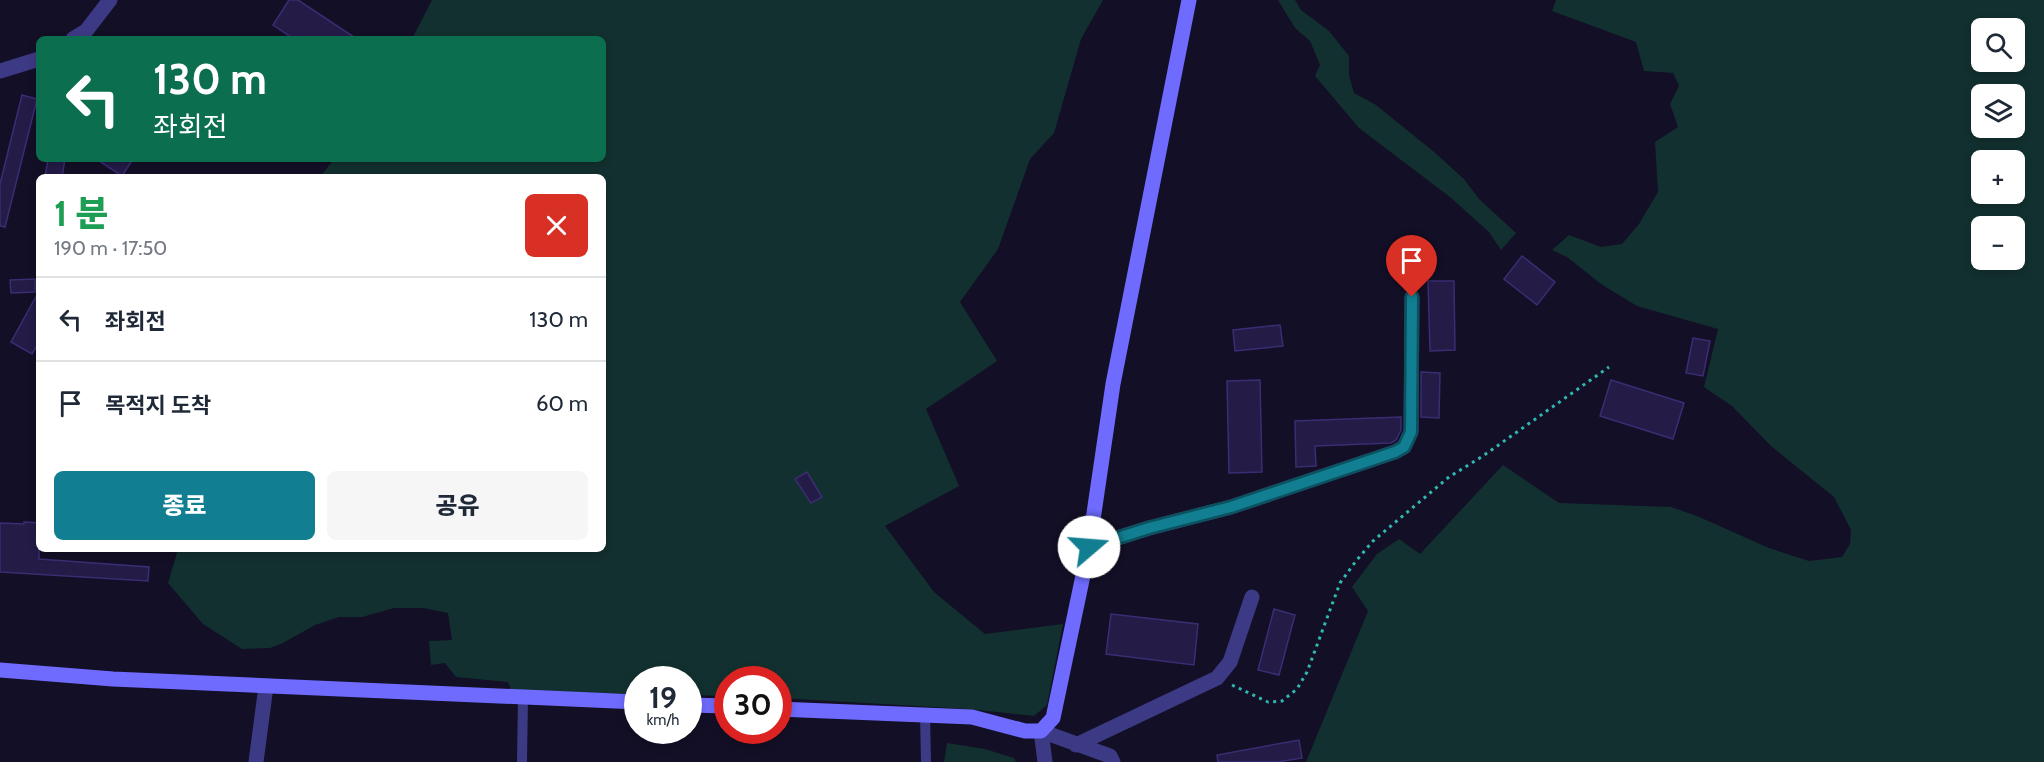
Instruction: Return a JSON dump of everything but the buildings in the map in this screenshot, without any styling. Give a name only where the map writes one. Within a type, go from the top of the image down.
[{"type":"street","points":[[78,36],[86,31],[110,0]]},
{"type":"street","points":[[1041,731],[1053,718],[1089,547],[1113,384],[1190,0]]},
{"type":"street","points":[[0,71],[36,60]]},
{"type":"street","points":[[1089,547],[1149,528],[1231,507],[1404,447],[1411,432],[1412,297]]},
{"type":"street","points":[[1076,745],[1217,678],[1230,662],[1252,597]]},
{"type":"street","points":[[0,670],[113,679],[624,701]]},
{"type":"street","points":[[256,762],[266,686]]},
{"type":"street","points":[[792,710],[972,717],[1025,731],[1041,731],[1110,756],[1113,762]]},
{"type":"street","points":[[1041,731],[1045,762]]},
{"type":"lane","points":[[522,762],[523,697]]},
{"type":"lane","points":[[925,715],[926,762]]},
{"type":"path","points":[[1217,678],[1268,702],[1282,701],[1297,689],[1307,672],[1340,583],[1373,541],[1449,477],[1483,456],[1609,367]]},
{"type":"green space","points":[[432,0],[1103,0],[1081,39],[1054,133],[1030,159],[998,249],[960,302],[997,361],[926,409],[959,486],[885,526],[934,592],[985,634],[1063,624],[1047,705],[1034,716],[968,709],[792,699],[792,666],[714,666],[714,696],[702,695],[702,666],[624,666],[624,694],[512,691],[508,682],[456,677],[445,663],[431,665],[429,641],[452,640],[448,613],[423,608],[394,608],[362,617],[339,617],[315,625],[270,648],[242,649],[203,624],[168,583],[177,552],[606,552],[606,174],[322,174],[332,162],[606,162],[606,36],[414,36]]},
{"type":"green space","points":[[1278,0],[1295,0],[1301,10],[1329,31],[1349,56],[1349,75],[1354,93],[1376,105],[1433,151],[1464,179],[1479,199],[1516,233],[1501,250],[1489,232],[1450,197],[1359,128],[1315,76],[1320,65],[1310,41],[1295,28]]},
{"type":"green space","points":[[1556,0],[2044,0],[2044,762],[1306,762],[1368,611],[1352,587],[1377,554],[1399,539],[1420,554],[1503,465],[1559,503],[1671,507],[1769,548],[1809,561],[1842,557],[1850,544],[1851,530],[1834,497],[1771,446],[1732,406],[1704,387],[1718,329],[1637,306],[1601,284],[1567,257],[1552,250],[1569,235],[1601,247],[1622,244],[1639,224],[1658,192],[1655,142],[1678,127],[1670,104],[1679,86],[1673,73],[1644,71],[1636,42],[1552,11]]},
{"type":"green space","points":[[947,743],[985,749],[1014,758],[1016,762],[944,762]]},
{"type":"route","points":[[1089,547],[1149,528],[1231,507],[1404,447],[1411,432],[1412,297]]}]
